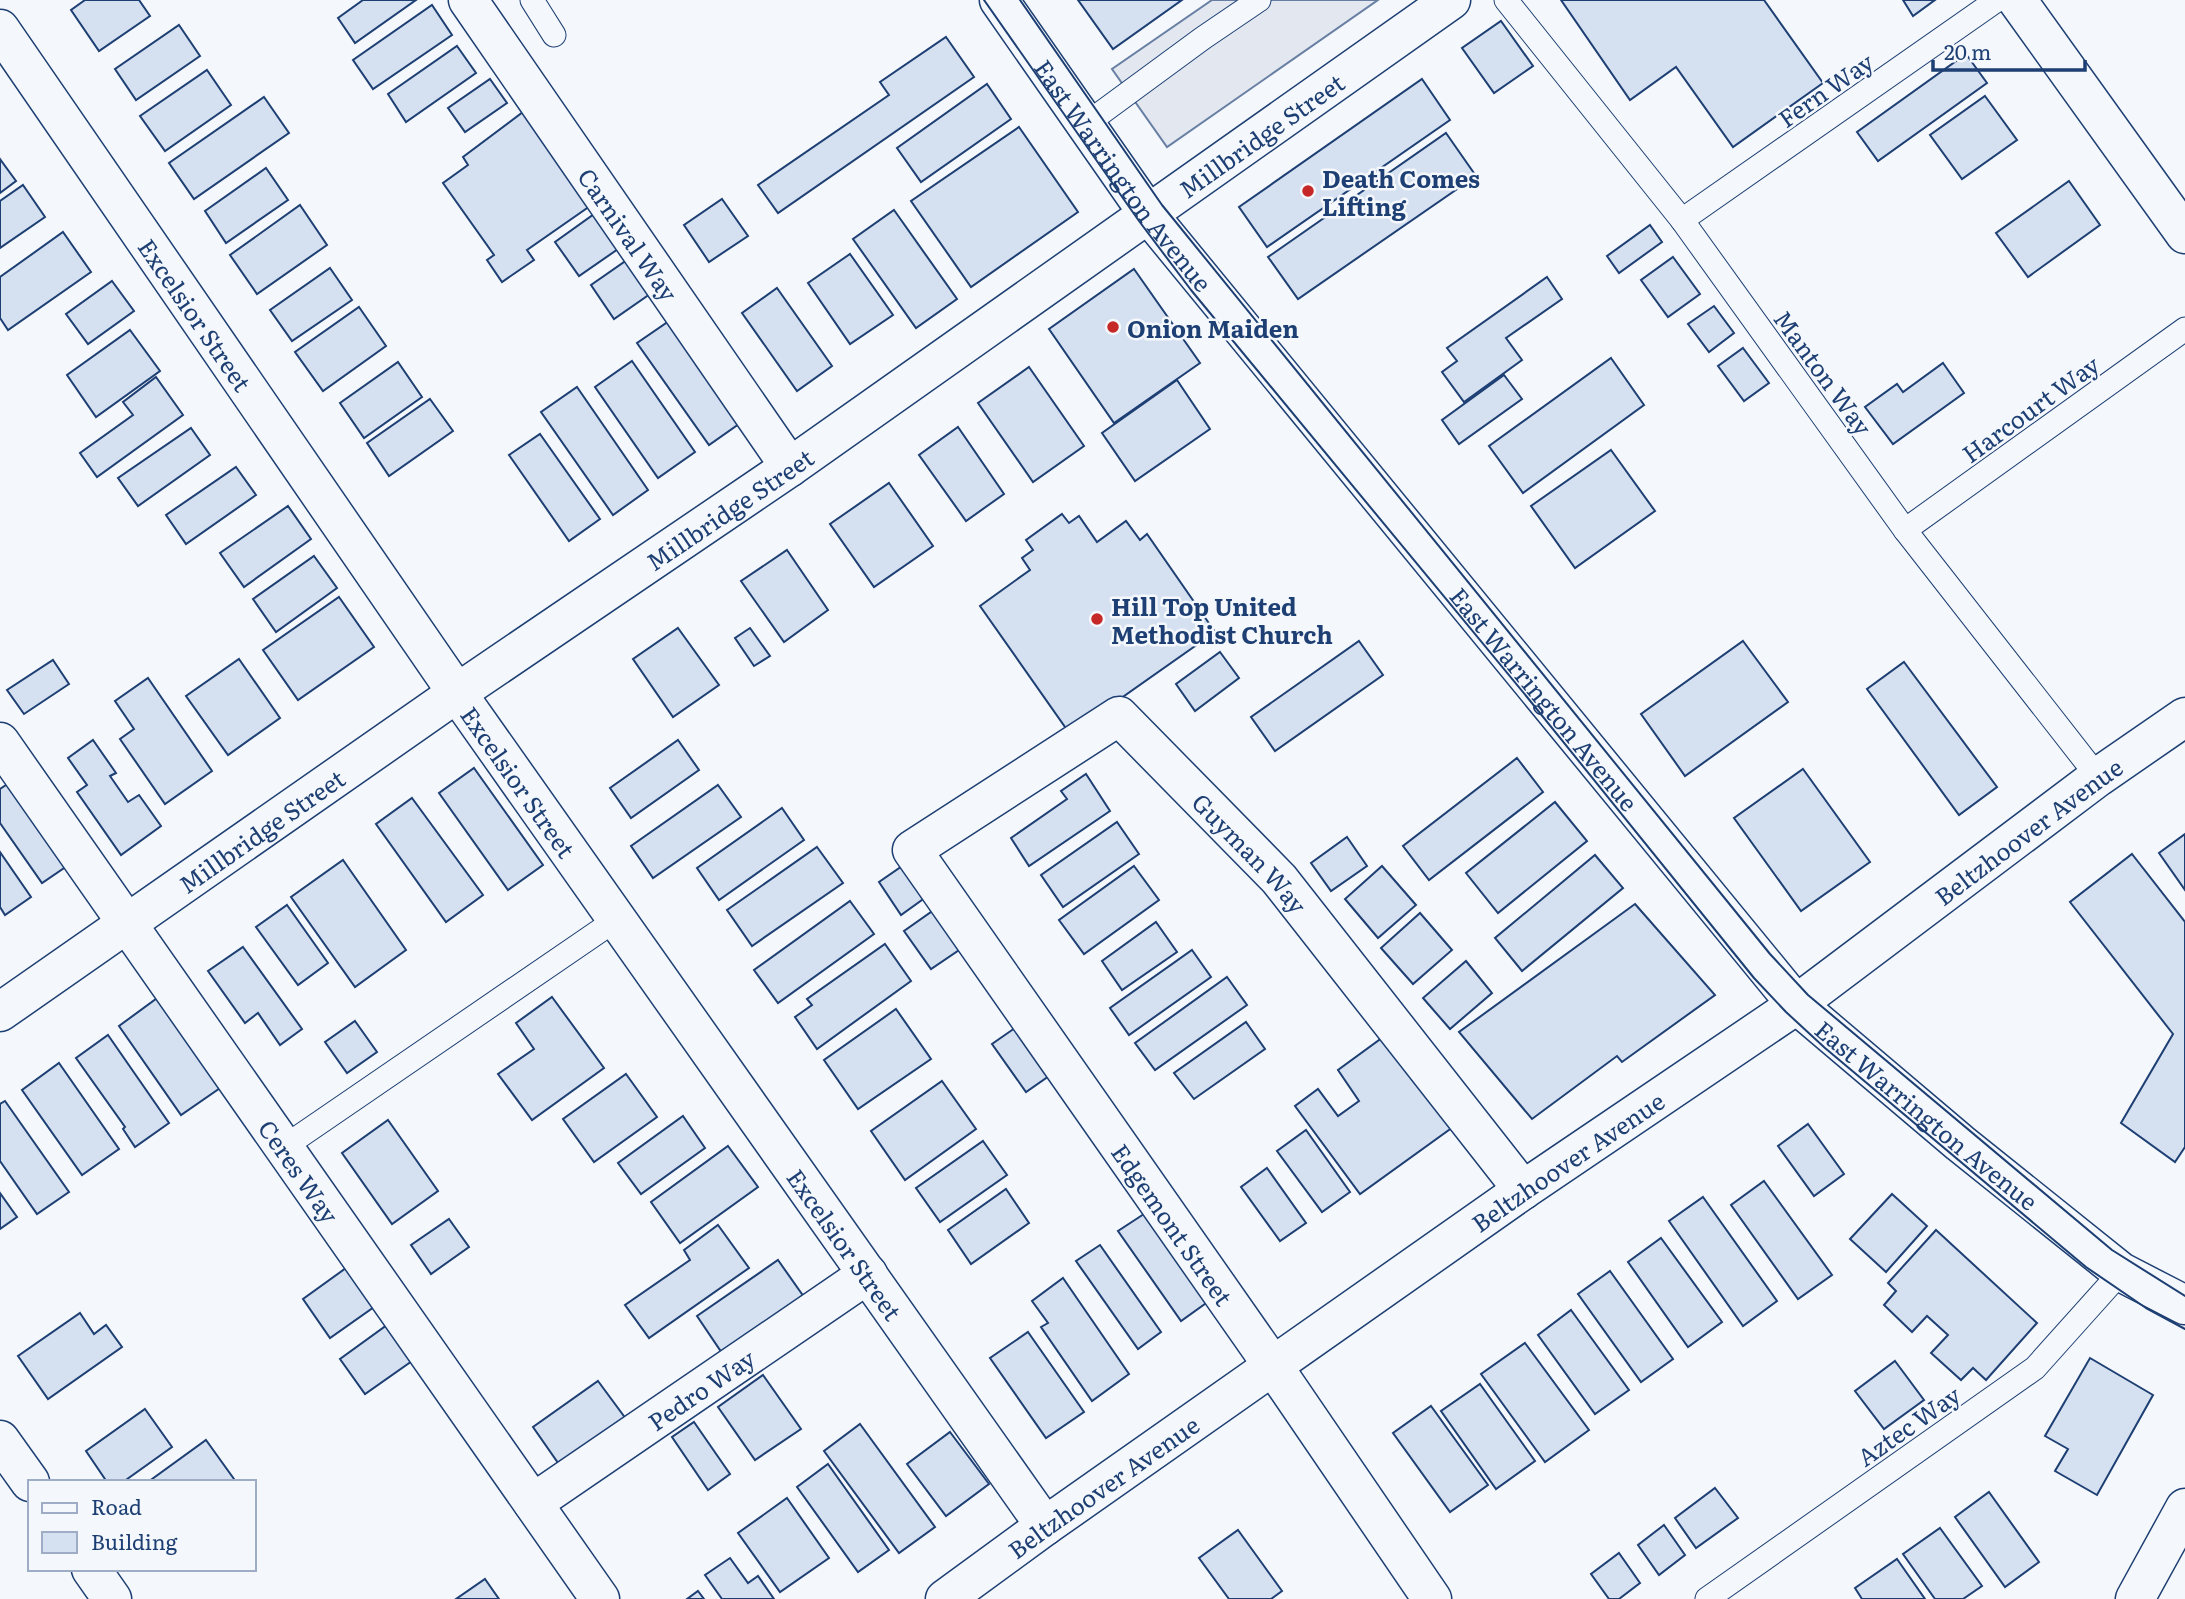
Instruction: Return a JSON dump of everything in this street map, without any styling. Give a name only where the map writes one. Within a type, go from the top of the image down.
[{"type":"street","name":"Carnival Way","points":[[468,0],[790,467]]},
{"type":"street","name":"East Warrington Avenue","points":[[999,0],[1149,215],[1796,1004],[1960,1143],[2121,1272],[2185,1305]]},
{"type":"street","name":"Millbridge Street","points":[[0,1012],[457,693],[790,467],[1451,0]]},
{"type":"street","points":[[2017,0],[2185,234]]},
{"type":"street","name":"Excelsior Street","points":[[0,29],[457,693],[1045,1526]]},
{"type":"street","name":"Guyman Way","points":[[912,850],[1119,716],[1279,879],[1523,1190]]},
{"type":"street","name":"Beltzhoover Avenue","points":[[945,1599],[1523,1190],[1796,1004],[2098,777],[2185,717]]},
{"type":"street","name":"Ceres Way","points":[[0,742],[600,1599]]},
{"type":"street","name":"Edgemont Street","points":[[912,850],[1273,1366],[1432,1599]]},
{"type":"street","name":"Pedro Way","points":[[533,1503],[868,1275]]},
{"type":"street","points":[[0,1440],[29,1480]]},
{"type":"street","points":[[2135,1599],[2185,1508]]},
{"type":"street","points":[[92,1571],[112,1599]]},
{"type":"lane","points":[[532,0],[554,35]]},
{"type":"lane","points":[[1086,124],[1259,0]]},
{"type":"lane","name":"Manton Way","points":[[1506,0],[1682,220],[1905,530],[2098,777]]},
{"type":"lane","name":"Fern Way","points":[[1682,220],[1997,0]]},
{"type":"lane","name":"Harcourt Way","points":[[1905,530],[2185,329]]},
{"type":"lane","points":[[284,1147],[617,919]]},
{"type":"lane","name":"Aztec Way","points":[[1707,1599],[2035,1368],[2121,1272]]},
{"type":"shaded area","points":[[1212,0],[1378,0],[1167,147],[1112,69]]},
{"type":"building","points":[[85,0],[139,0],[150,16],[99,51],[71,10]]},
{"type":"building","points":[[363,0],[416,0],[355,43],[338,18]]},
{"type":"building","points":[[1078,0],[1182,0],[1113,49]]},
{"type":"building","points":[[1561,0],[1764,0],[1823,83],[1733,147],[1676,67],[1630,100]]},
{"type":"building","points":[[1903,0],[1935,0],[1913,16]]},
{"type":"building","points":[[432,5],[452,35],[373,89],[353,60]]},
{"type":"building","points":[[1501,21],[1533,66],[1494,93],[1462,48]]},
{"type":"building","points":[[179,25],[200,56],[136,100],[115,69]]},
{"type":"building","points":[[946,37],[974,77],[778,213],[758,185],[889,95],[880,82]]},
{"type":"building","points":[[457,46],[476,73],[406,122],[388,94]]},
{"type":"building","points":[[1966,54],[1987,83],[1878,161],[1857,132]]},
{"type":"building","points":[[207,70],[231,105],[165,151],[140,116]]},
{"type":"building","points":[[490,79],[507,103],[465,132],[448,108]]},
{"type":"building","points":[[1422,79],[1450,120],[1267,247],[1239,207]]},
{"type":"building","points":[[987,84],[1011,119],[921,182],[897,148]]},
{"type":"building","points":[[1985,96],[2017,140],[1962,179],[1930,135]]},
{"type":"building","points":[[264,97],[289,133],[194,199],[169,163]]},
{"type":"building","points":[[523,112],[590,206],[527,250],[534,260],[502,282],[487,260],[494,255],[443,183],[468,165],[463,157]]},
{"type":"building","points":[[1019,127],[1078,212],[971,287],[911,201]]},
{"type":"building","points":[[1446,133],[1476,176],[1298,299],[1268,257]]},
{"type":"building","points":[[0,159],[16,181],[0,193]]},
{"type":"building","points":[[266,168],[288,200],[226,243],[205,211]]},
{"type":"building","points":[[2069,181],[2100,225],[2028,277],[1996,233]]},
{"type":"building","points":[[23,185],[45,217],[0,248],[0,201]]},
{"type":"building","points":[[722,199],[748,236],[709,262],[684,225]]},
{"type":"building","points":[[300,205],[327,245],[257,294],[230,255]]},
{"type":"building","points":[[894,210],[957,299],[916,328],[853,239]]},
{"type":"building","points":[[597,212],[621,247],[579,276],[555,242]]},
{"type":"building","points":[[1650,225],[1662,242],[1619,273],[1607,256]]},
{"type":"building","points":[[63,232],[91,272],[8,330],[0,318],[0,277]]},
{"type":"building","points":[[850,254],[893,315],[850,344],[808,283]]},
{"type":"building","points":[[1673,257],[1700,294],[1668,317],[1641,280]]},
{"type":"building","points":[[627,260],[650,294],[614,319],[591,285]]},
{"type":"building","points":[[330,268],[352,300],[292,341],[270,310]]},
{"type":"building","points":[[1134,269],[1200,363],[1114,423],[1049,329]]},
{"type":"building","points":[[1547,277],[1562,299],[1506,338],[1522,360],[1464,402],[1442,372],[1457,361],[1447,348]]},
{"type":"building","points":[[112,281],[134,311],[88,344],[66,314]]},
{"type":"building","points":[[777,288],[832,366],[797,391],[742,313]]},
{"type":"building","points":[[1714,306],[1734,333],[1709,352],[1688,324]]},
{"type":"building","points":[[359,307],[386,346],[323,391],[295,352]]},
{"type":"building","points":[[675,317],[746,419],[709,445],[637,343]]},
{"type":"building","points":[[130,330],[160,371],[96,417],[67,375]]},
{"type":"building","points":[[1743,348],[1769,383],[1744,401],[1718,366]]},
{"type":"building","points":[[1611,358],[1644,405],[1523,493],[1489,446]]},
{"type":"building","points":[[632,361],[695,452],[658,478],[595,387]]},
{"type":"building","points":[[398,362],[422,397],[364,438],[340,403]]},
{"type":"building","points":[[1943,363],[1964,393],[1893,444],[1865,407],[1897,384],[1903,392]]},
{"type":"building","points":[[1029,367],[1084,446],[1033,482],[978,403]]},
{"type":"building","points":[[1504,375],[1522,399],[1459,444],[1442,420]]},
{"type":"building","points":[[156,377],[183,415],[97,477],[80,453],[133,415],[123,402]]},
{"type":"building","points":[[1177,380],[1210,429],[1135,481],[1102,433]]},
{"type":"building","points":[[577,387],[648,490],[613,515],[541,412]]},
{"type":"building","points":[[430,399],[453,431],[389,476],[367,443]]},
{"type":"building","points":[[958,427],[1004,494],[966,521],[919,455]]},
{"type":"building","points":[[191,428],[210,455],[138,506],[118,478]]},
{"type":"building","points":[[540,434],[600,519],[569,541],[509,455]]},
{"type":"building","points":[[1611,450],[1655,511],[1575,568],[1531,506]]},
{"type":"building","points":[[236,467],[256,495],[186,544],[166,515]]},
{"type":"building","points":[[889,483],[933,546],[874,587],[830,524]]},
{"type":"building","points":[[288,506],[311,539],[244,587],[220,553]]},
{"type":"building","name":"Hill Top United Methodist Church","points":[[1062,514],[1069,523],[1079,516],[1097,542],[1126,521],[1140,540],[1147,534],[1215,632],[1070,734],[980,606],[1030,570],[1022,558],[1033,550],[1026,540]]},
{"type":"building","points":[[787,550],[828,610],[784,642],[741,581]]},
{"type":"building","points":[[314,556],[337,588],[276,632],[253,599]]},
{"type":"building","points":[[339,597],[374,647],[298,700],[263,650]]},
{"type":"building","points":[[678,628],[719,685],[673,717],[633,659]]},
{"type":"building","points":[[750,628],[770,656],[754,666],[735,638]]},
{"type":"building","points":[[1359,641],[1383,675],[1275,751],[1251,717]]},
{"type":"building","points":[[1743,641],[1788,702],[1685,776],[1641,714]]},
{"type":"building","points":[[1220,652],[1239,678],[1195,711],[1176,684]]},
{"type":"building","points":[[239,659],[280,718],[228,755],[186,696]]},
{"type":"building","points":[[53,660],[69,684],[24,714],[7,690]]},
{"type":"building","points":[[1904,662],[1997,787],[1959,815],[1867,689]]},
{"type":"building","points":[[148,678],[212,771],[165,804],[120,739],[134,729],[115,701]]},
{"type":"building","points":[[93,740],[116,773],[110,776],[128,802],[139,795],[161,826],[121,855],[77,792],[87,785],[68,758]]},
{"type":"building","points":[[678,740],[699,770],[631,818],[610,788]]},
{"type":"building","points":[[1517,758],[1543,792],[1429,880],[1403,846]]},
{"type":"building","points":[[474,768],[543,865],[508,890],[439,793]]},
{"type":"building","points":[[1803,769],[1870,862],[1801,911],[1734,818]]},
{"type":"building","points":[[1086,774],[1110,811],[1029,866],[1011,838],[1067,799],[1061,791]]},
{"type":"building","points":[[9,783],[67,866],[42,883],[0,823],[0,789]]},
{"type":"building","points":[[718,785],[741,817],[653,878],[631,846]]},
{"type":"building","points":[[412,798],[483,895],[446,922],[376,824]]},
{"type":"building","points":[[1555,802],[1587,841],[1498,913],[1466,873]]},
{"type":"building","points":[[782,808],[804,840],[719,900],[697,868]]},
{"type":"building","points":[[1117,822],[1139,854],[1063,907],[1041,875]]},
{"type":"building","points":[[2185,834],[2185,890],[2159,853]]},
{"type":"building","points":[[1347,837],[1367,866],[1331,891],[1311,863]]},
{"type":"building","points":[[817,847],[843,883],[752,946],[727,910]]},
{"type":"building","points":[[0,852],[31,897],[5,915],[0,907]]},
{"type":"building","points":[[2132,854],[2185,922],[2185,1147],[2175,1162],[2121,1123],[2173,1034],[2070,902]]},
{"type":"building","points":[[1595,855],[1623,888],[1522,971],[1495,938]]},
{"type":"building","points":[[343,860],[406,950],[355,987],[291,897]]},
{"type":"building","points":[[911,860],[933,892],[901,915],[879,882]]},
{"type":"building","points":[[1134,866],[1159,900],[1084,954],[1059,920]]},
{"type":"building","points":[[1382,866],[1416,905],[1378,938],[1345,899]]},
{"type":"building","points":[[850,901],[874,934],[778,1003],[754,970]]},
{"type":"building","points":[[1635,904],[1715,995],[1622,1062],[1617,1056],[1532,1119],[1459,1032]]},
{"type":"building","points":[[287,905],[328,963],[298,985],[256,927]]},
{"type":"building","points":[[941,905],[968,944],[931,969],[904,931]]},
{"type":"building","points":[[1420,913],[1452,950],[1413,984],[1381,948]]},
{"type":"building","points":[[1156,922],[1177,952],[1122,990],[1102,961]]},
{"type":"building","points":[[885,944],[911,981],[817,1049],[795,1017],[812,1005],[807,999]]},
{"type":"building","points":[[243,947],[302,1029],[280,1045],[258,1013],[245,1023],[208,971]]},
{"type":"building","points":[[1192,950],[1211,977],[1129,1035],[1110,1008]]},
{"type":"building","points":[[1466,961],[1492,993],[1450,1029],[1423,998]]},
{"type":"building","points":[[1227,977],[1247,1005],[1155,1070],[1135,1043]]},
{"type":"building","points":[[160,996],[223,1086],[181,1115],[119,1026]]},
{"type":"building","points":[[552,997],[604,1068],[532,1120],[498,1074],[534,1049],[516,1023]]},
{"type":"building","points":[[896,1009],[931,1059],[858,1109],[824,1060]]},
{"type":"building","points":[[355,1021],[377,1052],[347,1073],[325,1042]]},
{"type":"building","points":[[1025,1021],[1059,1069],[1026,1092],[992,1044]]},
{"type":"building","points":[[1246,1022],[1265,1049],[1194,1099],[1174,1073]]},
{"type":"building","points":[[108,1035],[169,1123],[135,1147],[123,1129],[125,1127],[76,1058]]},
{"type":"building","points":[[1386,1035],[1453,1127],[1360,1194],[1295,1106],[1318,1089],[1338,1116],[1359,1101],[1338,1070]]},
{"type":"building","points":[[59,1063],[119,1149],[82,1175],[22,1090]]},
{"type":"building","points":[[626,1074],[657,1117],[594,1162],[563,1119]]},
{"type":"building","points":[[942,1081],[976,1129],[905,1180],[871,1131]]},
{"type":"building","points":[[5,1101],[69,1192],[37,1214],[0,1161],[0,1104]]},
{"type":"building","points":[[683,1116],[705,1148],[641,1194],[618,1163]]},
{"type":"building","points":[[388,1120],[438,1191],[392,1224],[342,1153]]},
{"type":"building","points":[[1808,1124],[1844,1174],[1814,1196],[1778,1146]]},
{"type":"building","points":[[1306,1130],[1350,1192],[1322,1212],[1277,1151]]},
{"type":"building","points":[[983,1141],[1007,1175],[940,1222],[916,1188]]},
{"type":"building","points":[[728,1146],[758,1187],[680,1243],[651,1202]]},
{"type":"building","points":[[1267,1168],[1306,1223],[1280,1241],[1241,1187]]},
{"type":"building","points":[[1764,1181],[1832,1275],[1798,1299],[1731,1205]]},
{"type":"building","points":[[1006,1189],[1029,1223],[971,1264],[948,1230]]},
{"type":"building","points":[[0,1193],[17,1217],[0,1229]]},
{"type":"building","points":[[1892,1194],[1927,1226],[1886,1272],[1850,1239]]},
{"type":"building","points":[[1703,1197],[1777,1301],[1743,1326],[1669,1221]]},
{"type":"building","points":[[1147,1212],[1209,1301],[1181,1321],[1118,1231]]},
{"type":"building","points":[[449,1219],[469,1247],[431,1274],[411,1245]]},
{"type":"building","points":[[718,1225],[749,1268],[649,1338],[625,1305],[690,1260],[684,1250]]},
{"type":"building","points":[[1936,1230],[2037,1323],[1986,1380],[1973,1368],[1961,1380],[1931,1353],[1948,1335],[1927,1316],[1912,1332],[1884,1305],[1896,1291],[1888,1283]]},
{"type":"building","points":[[1661,1238],[1722,1322],[1688,1347],[1628,1262]]},
{"type":"building","points":[[1100,1245],[1161,1332],[1138,1349],[1076,1261]]},
{"type":"building","points":[[778,1260],[804,1297],[722,1353],[697,1316]]},
{"type":"building","points":[[346,1268],[374,1307],[330,1338],[303,1299]]},
{"type":"building","points":[[1610,1271],[1673,1359],[1641,1382],[1578,1294]]},
{"type":"building","points":[[1063,1278],[1129,1374],[1092,1401],[1041,1327],[1048,1323],[1032,1301]]},
{"type":"building","points":[[1571,1310],[1629,1390],[1595,1414],[1538,1335]]},
{"type":"building","points":[[80,1313],[94,1334],[106,1325],[122,1347],[48,1399],[18,1356]]},
{"type":"building","points":[[387,1325],[412,1361],[365,1394],[340,1359]]},
{"type":"building","points":[[1028,1332],[1084,1412],[1046,1438],[990,1358]]},
{"type":"building","points":[[1525,1343],[1589,1430],[1545,1462],[1481,1374]]},
{"type":"building","points":[[2090,1358],[2153,1395],[2097,1495],[2055,1471],[2068,1449],[2045,1436]]},
{"type":"building","points":[[1895,1361],[1924,1400],[1884,1429],[1855,1391]]},
{"type":"building","points":[[763,1375],[801,1429],[755,1460],[718,1407]]},
{"type":"building","points":[[598,1381],[629,1423],[563,1470],[533,1427]]},
{"type":"building","points":[[1480,1384],[1535,1461],[1496,1489],[1441,1411]]},
{"type":"building","points":[[1431,1406],[1488,1485],[1450,1512],[1393,1433]]},
{"type":"building","points":[[145,1409],[172,1447],[126,1480],[106,1480],[86,1451]]},
{"type":"building","points":[[694,1422],[730,1474],[708,1490],[672,1437]]},
{"type":"building","points":[[860,1424],[935,1527],[899,1553],[824,1451]]},
{"type":"building","points":[[950,1432],[989,1484],[946,1516],[907,1464]]},
{"type":"building","points":[[206,1440],[234,1479],[233,1480],[151,1480]]},
{"type":"building","points":[[828,1464],[889,1550],[858,1572],[797,1487]]},
{"type":"building","points":[[1715,1488],[1738,1518],[1696,1548],[1675,1518]]},
{"type":"building","points":[[1989,1492],[2039,1562],[2005,1587],[1955,1517]]},
{"type":"building","points":[[787,1498],[829,1558],[780,1592],[738,1533]]},
{"type":"building","points":[[1664,1525],[1685,1555],[1659,1575],[1638,1545]]},
{"type":"building","points":[[1940,1528],[1982,1586],[1963,1599],[1935,1599],[1903,1554]]},
{"type":"building","points":[[1238,1530],[1282,1591],[1271,1599],[1229,1599],[1199,1558]]},
{"type":"building","points":[[1619,1553],[1640,1583],[1619,1599],[1609,1599],[1591,1574]]},
{"type":"building","points":[[730,1558],[748,1583],[758,1576],[774,1599],[722,1599],[705,1575]]},
{"type":"building","points":[[1897,1559],[1925,1599],[1862,1599],[1855,1588]]},
{"type":"building","points":[[485,1579],[499,1599],[456,1599]]},
{"type":"building","points":[[698,1591],[704,1599],[687,1599]]},
{"type":"tram line","points":[[984,0],[1139,221],[1191,290],[1527,697],[1754,978],[1825,1048],[2086,1267],[2146,1308],[2185,1329]]},
{"type":"tram line","points":[[1020,0],[1162,205],[1770,954],[1808,995],[2112,1250],[2185,1296]]},
{"type":"place","name":"Death Comes Lifting","points":[[1308,191]]},
{"type":"place","name":"Onion Maiden","points":[[1113,327]]},
{"type":"place","name":"Hill Top United Methodist Church","points":[[1097,619]]}]
